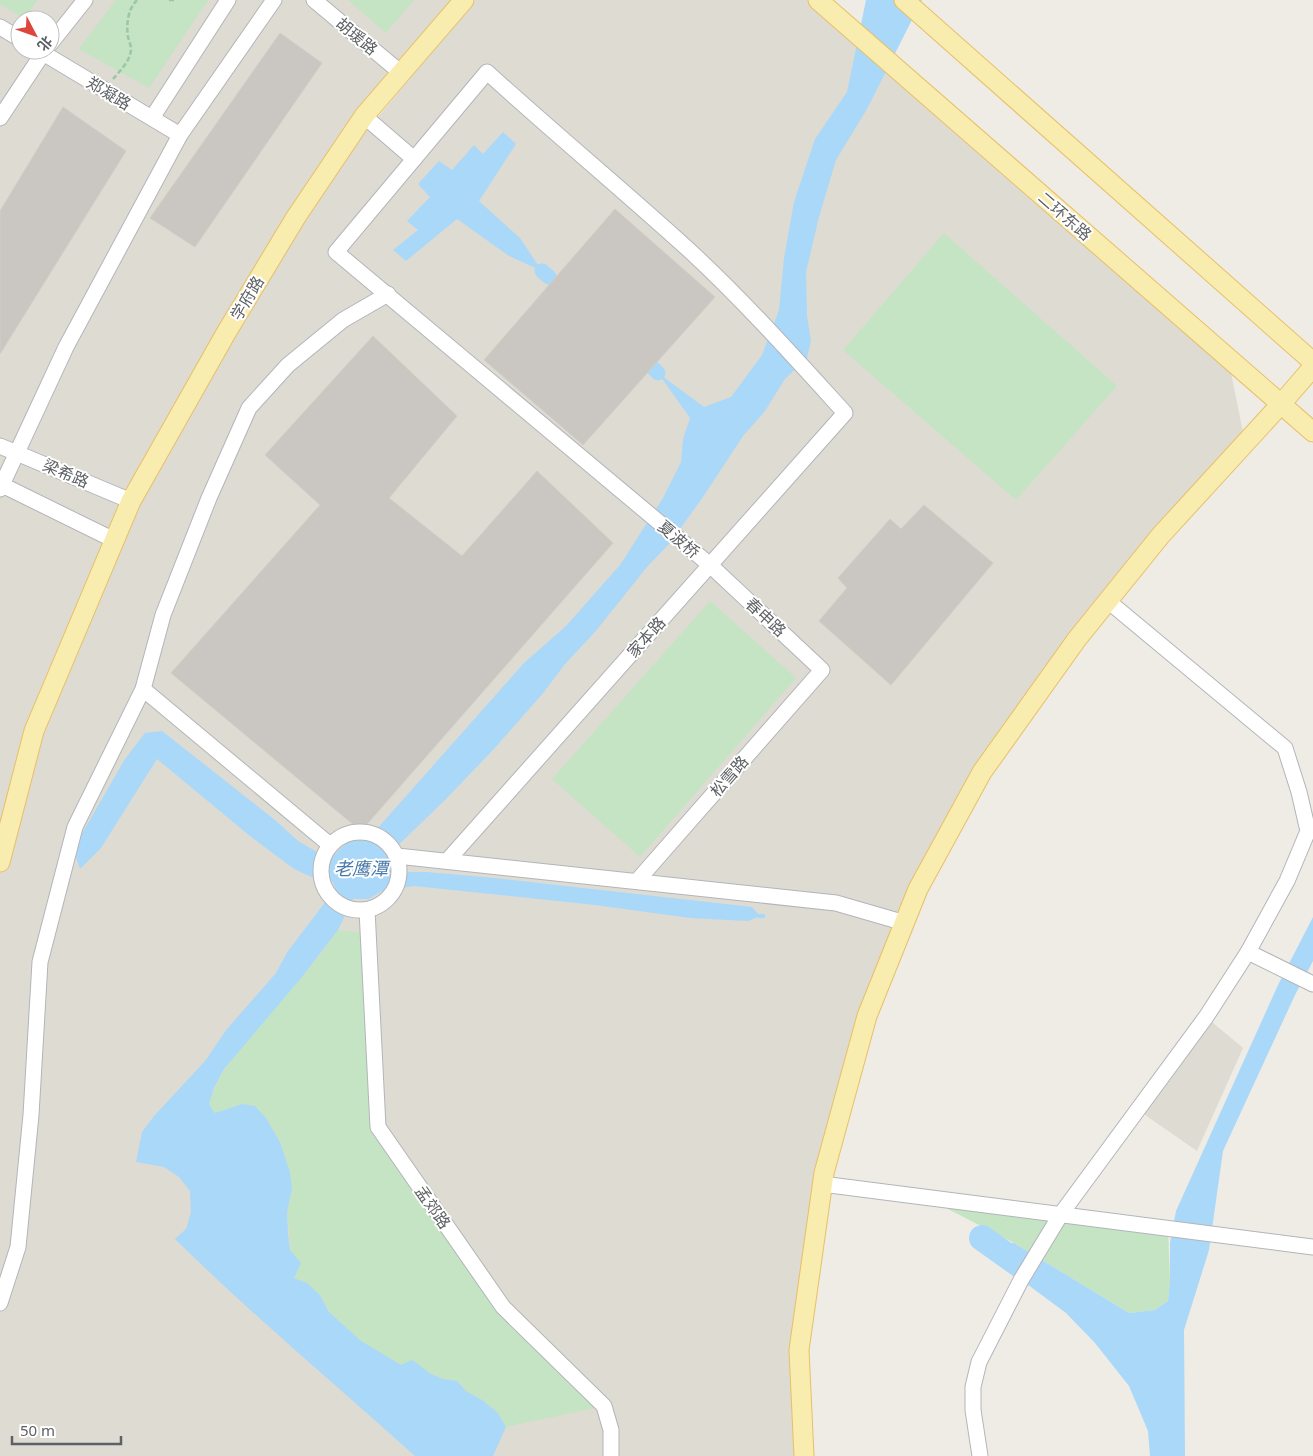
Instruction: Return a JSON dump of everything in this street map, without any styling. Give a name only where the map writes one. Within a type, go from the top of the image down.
[{"type":"main road","name":"学府路","points":[[0,862],[34,731],[131,501],[226,333],[286,234],[364,116],[464,0]]},
{"type":"main road","name":"二环东路","points":[[818,0],[1313,432]]},
{"type":"main road","points":[[904,0],[1313,362]]},
{"type":"main road","points":[[804,1456],[799,1350],[822,1184],[867,1016],[918,889],[982,772],[1077,639],[1162,535],[1313,367]]},
{"type":"street","points":[[60,30],[85,0]]},
{"type":"street","points":[[152,118],[228,0]]},
{"type":"street","points":[[114,540],[1,486],[66,347],[180,136],[274,0]]},
{"type":"street","name":"胡瑗路","points":[[314,0],[400,72]]},
{"type":"street","points":[[0,118],[37,60]]},
{"type":"street","name":"郑凝路","points":[[60,60],[104,90],[180,136]]},
{"type":"street","name":"家本路","points":[[414,159],[488,72],[690,251],[766,326],[845,413],[447,861]]},
{"type":"street","points":[[364,116],[414,159]]},
{"type":"street","name":"夏波桥","points":[[414,159],[336,252],[710,565]]},
{"type":"street","points":[[0,1303],[18,1246],[31,1115],[40,962],[75,827],[143,689],[164,615],[209,498],[249,408],[288,364],[343,320],[388,294]]},
{"type":"street","name":"梁希路","points":[[0,446],[131,501]]},
{"type":"street","name":"春申路","points":[[710,565],[822,670]]},
{"type":"street","points":[[980,1456],[973,1410],[973,1387],[980,1362],[1021,1280],[1061,1214],[1206,1017],[1248,952],[1286,881],[1308,831],[1299,792],[1285,748],[1108,601]]},
{"type":"street","name":"松雪路","points":[[637,882],[822,670]]},
{"type":"street","points":[[143,689],[327,849]]},
{"type":"street","points":[[353,832],[369,832],[380,836],[390,845],[397,858],[394,891],[383,903],[367,910],[351,909],[336,902],[324,886],[327,849],[340,836],[353,832]]},
{"type":"street","points":[[397,858],[447,861],[836,902],[905,923]]},
{"type":"street","name":"孟郊路","points":[[367,910],[378,1127],[504,1307],[604,1406],[611,1430],[610,1456]]},
{"type":"street","points":[[1248,952],[1309,982]]},
{"type":"street","points":[[822,1184],[1313,1247]]},
{"type":"path","points":[[104,90],[124,67],[131,50],[128,18],[131,6],[137,0]]},
{"type":"path","points":[[170,0],[176,0]]},
{"type":"shaded area","points":[[0,0],[464,0],[300,211],[475,0],[818,0],[1228,358],[1245,442],[982,772],[867,1016],[822,1184],[799,1350],[804,1456],[0,1456]]},
{"type":"shaded area","points":[[1206,1017],[1243,1048],[1197,1151],[1138,1110]]},
{"type":"green space","points":[[0,0],[37,0],[31,10],[10,10],[0,4]]},
{"type":"green space","points":[[116,0],[208,0],[149,88],[79,49]]},
{"type":"green space","points":[[348,0],[414,0],[386,33]]},
{"type":"green space","points":[[944,233],[1117,386],[1016,500],[843,350]]},
{"type":"green space","points":[[710,601],[796,678],[640,857],[552,779]]},
{"type":"green space","points":[[338,930],[367,933],[378,1127],[503,1307],[604,1406],[506,1427],[497,1412],[482,1400],[466,1391],[457,1381],[443,1379],[431,1374],[412,1361],[401,1365],[360,1341],[329,1312],[320,1295],[307,1283],[294,1278],[287,1212],[292,1189],[280,1142],[266,1118],[254,1106],[242,1104],[215,1113],[209,1104],[223,1072],[233,1057],[303,975]]},
{"type":"green space","points":[[938,1199],[1168,1228],[1170,1281],[1168,1301],[1155,1310],[1129,1313],[1014,1243],[948,1209]]},
{"type":"water","name":"老鹰潭","points":[[866,0],[922,0],[867,109],[836,160],[819,217],[806,272],[807,316],[811,341],[807,358],[785,379],[765,411],[743,436],[670,543],[647,567],[595,632],[565,664],[544,692],[493,750],[388,855],[392,867],[406,872],[495,878],[752,907],[760,916],[748,921],[690,918],[595,905],[414,886],[382,891],[369,899],[353,899],[338,930],[302,977],[224,1069],[214,1088],[209,1104],[215,1113],[242,1104],[255,1106],[266,1118],[280,1142],[290,1173],[292,1189],[287,1212],[290,1250],[301,1263],[294,1278],[307,1283],[320,1295],[329,1312],[361,1341],[401,1365],[412,1360],[431,1374],[443,1379],[457,1381],[466,1391],[482,1400],[497,1412],[506,1427],[493,1456],[415,1456],[264,1322],[175,1239],[186,1229],[191,1212],[190,1191],[179,1177],[164,1167],[136,1162],[142,1132],[154,1116],[205,1061],[227,1029],[276,973],[288,951],[335,887],[332,881],[314,878],[294,869],[250,836],[157,759],[101,848],[80,869],[73,849],[125,759],[145,733],[162,731],[275,820],[298,841],[331,860],[346,844],[355,840],[368,839],[524,663],[566,626],[620,565],[663,498],[681,462],[683,439],[690,418],[658,373],[704,407],[731,397],[762,355],[779,310],[784,258],[794,202],[815,139],[847,92]]},
{"type":"water","points":[[503,132],[516,144],[479,201],[520,238],[542,271],[509,256],[457,219],[406,261],[393,250],[418,230],[407,221],[430,197],[418,184],[439,161],[452,170],[474,145],[483,154]]},
{"type":"water","points":[[1313,917],[1313,961],[1295,995],[1223,1151],[1209,1250],[1184,1330],[1185,1456],[1150,1456],[1148,1431],[1129,1386],[1095,1343],[1066,1313],[1001,1265],[991,1244],[1014,1243],[1129,1313],[1155,1310],[1168,1301],[1170,1243],[1176,1211],[1278,985]]},
{"type":"building","points":[[280,33],[322,63],[195,247],[150,218]]},
{"type":"building","points":[[63,107],[126,151],[0,354],[0,211]]},
{"type":"building","points":[[615,209],[715,297],[583,445],[484,360]]},
{"type":"building","points":[[373,336],[457,416],[389,498],[462,556],[537,471],[613,543],[361,831],[171,673],[320,505],[265,455]]},
{"type":"building","points":[[924,505],[993,563],[891,685],[819,621],[847,588],[838,578],[890,519],[901,529]]},
{"type":"waterway","points":[[542,271],[549,277]]},
{"type":"waterway","points":[[654,369],[658,373]]},
{"type":"waterway","points":[[982,1238],[1020,1265]]}]
